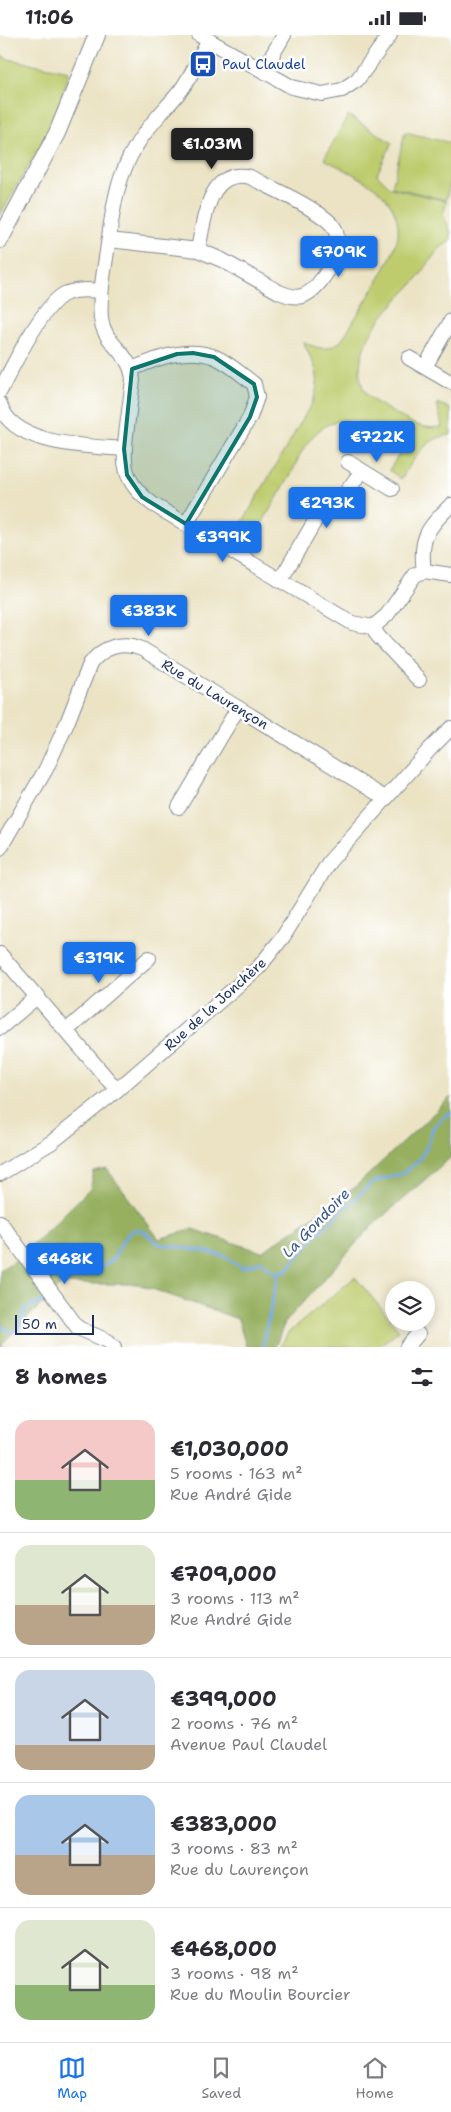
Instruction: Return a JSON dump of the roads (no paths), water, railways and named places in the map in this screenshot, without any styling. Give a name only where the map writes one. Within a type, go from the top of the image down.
[{"type":"main road","points":[[0,240],[58,133],[82,77],[93,39]]},
{"type":"street","points":[[263,71],[284,35]]},
{"type":"street","points":[[373,627],[352,623],[280,581],[154,505],[142,497],[133,486],[124,463],[124,449],[133,380],[132,369],[127,359],[104,333],[101,318],[101,291],[112,207],[121,175],[135,146],[151,124],[181,90],[195,68],[204,38],[292,87],[322,94],[342,90],[357,80],[390,35]]},
{"type":"street","points":[[109,240],[198,250],[222,260],[279,292],[289,296],[302,296],[316,287],[326,272],[337,250],[338,239],[333,226],[321,215],[250,177],[232,175],[224,179],[213,192],[198,250]]},
{"type":"street","points":[[0,391],[50,305],[67,292],[82,290],[101,291]]},
{"type":"street","points":[[425,367],[451,321]]},
{"type":"street","points":[[132,369],[177,354],[193,353],[214,357],[254,384],[257,397],[250,417],[186,524]]},
{"type":"street","points":[[409,358],[450,382]]},
{"type":"street","points":[[0,404],[2,413],[8,421],[25,432],[52,441],[124,449]]},
{"type":"street","points":[[348,462],[392,489]]},
{"type":"street","points":[[280,581],[316,519],[344,495],[362,471]]},
{"type":"street","points":[[424,571],[422,553],[425,537],[432,524],[451,505]]},
{"type":"street","points":[[373,627],[387,615],[416,575],[424,571],[451,575]]},
{"type":"street","points":[[373,627],[378,636],[419,680]]},
{"type":"street","name":"Rue du Laurençon","points":[[0,847],[46,769],[67,723],[90,664],[96,656],[119,645],[132,645],[142,649],[385,798]]},
{"type":"street","points":[[179,807],[238,708]]},
{"type":"street","name":"Rue de la Jonchère","points":[[0,1174],[52,1142],[117,1090],[259,967],[283,937],[329,863],[385,798],[451,728]]},
{"type":"street","points":[[0,954],[117,1090]]},
{"type":"street","points":[[67,1030],[149,958]]},
{"type":"street","points":[[0,1028],[38,997]]},
{"type":"street","points":[[0,1222],[78,1328],[108,1341],[114,1347]]},
{"type":"street","points":[[407,1347],[418,1334]]},
{"type":"waterway","name":"La Gondoire","points":[[60,1285],[65,1271],[72,1263],[101,1268],[113,1259],[125,1237],[133,1230],[142,1230],[159,1244],[209,1252],[226,1257],[242,1268],[262,1261],[275,1273],[287,1270],[315,1236],[373,1182],[403,1173],[419,1160],[428,1145],[433,1127],[447,1114],[451,1113]]},
{"type":"waterway","points":[[262,1347],[279,1272]]},
{"type":"waterway","name":"La Gondoire","points":[[0,1325],[10,1332],[19,1330],[25,1309],[46,1300]]},
{"type":"place","name":"Paul Claudel","points":[[203,64]]}]
